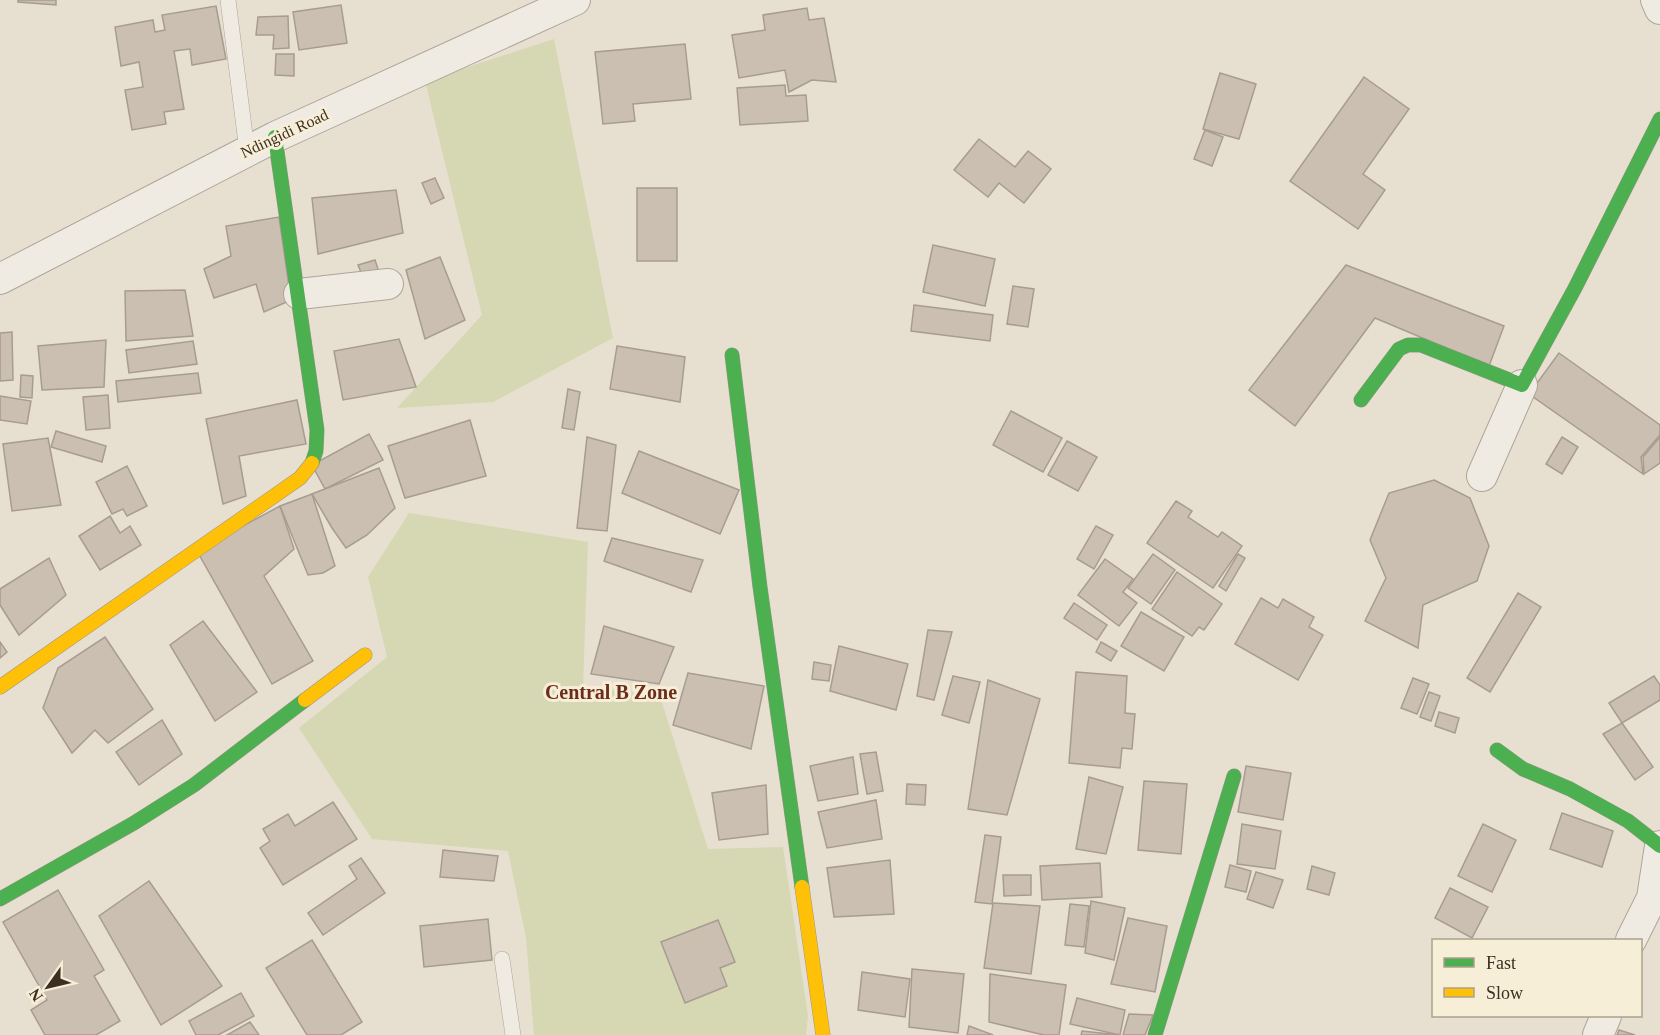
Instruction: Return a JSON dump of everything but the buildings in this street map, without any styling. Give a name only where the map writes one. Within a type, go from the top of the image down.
[{"type":"street","name":"Ndingidi Road","points":[[0,279],[274,137],[575,0]]},
{"type":"street","points":[[1656,0],[1660,9]]},
{"type":"street","points":[[1482,476],[1522,385],[1575,288],[1660,119]]},
{"type":"street","points":[[0,687],[300,478],[314,461],[318,452],[317,430],[299,294],[274,137]]},
{"type":"street","points":[[299,294],[388,284]]},
{"type":"street","points":[[1361,400],[1399,349],[1408,345],[1421,345],[1522,385]]},
{"type":"street","points":[[732,354],[760,587],[823,1035]]},
{"type":"street","points":[[0,898],[134,823],[194,785],[365,655]]},
{"type":"street","points":[[1497,750],[1523,769],[1570,789],[1628,821],[1660,846],[1652,898],[1632,939]]},
{"type":"street","points":[[1155,1035],[1234,776]]},
{"type":"street","points":[[1598,1035],[1606,1017]]},
{"type":"lane","points":[[228,0],[246,151]]},
{"type":"lane","points":[[502,958],[513,1035]]},
{"type":"green space","points":[[554,39],[613,338],[493,402],[397,408],[482,315],[425,81]]},
{"type":"green space","points":[[409,513],[588,542],[583,687],[660,696],[708,849],[783,847],[808,1016],[806,1035],[534,1035],[526,938],[508,851],[372,839],[299,728],[387,657],[368,577]]},
{"type":"traffic: fast","points":[[1361,400],[1399,349],[1408,345],[1421,345],[1522,385],[1575,288],[1660,119]]},
{"type":"traffic: fast","points":[[275,137],[317,430],[316,451],[312,463]]},
{"type":"traffic: fast","points":[[732,355],[760,587],[802,887]]},
{"type":"traffic: fast","points":[[0,899],[134,823],[194,785],[305,700]]},
{"type":"traffic: fast","points":[[1497,750],[1523,769],[1570,789],[1628,821],[1660,846]]},
{"type":"traffic: fast","points":[[1155,1035],[1234,776]]},
{"type":"traffic: slow","points":[[0,687],[300,478],[312,463]]},
{"type":"traffic: slow","points":[[305,700],[365,655]]},
{"type":"traffic: slow","points":[[802,887],[823,1035]]},
{"type":"district","name":"Central B Zone","points":[[611,692]]}]
